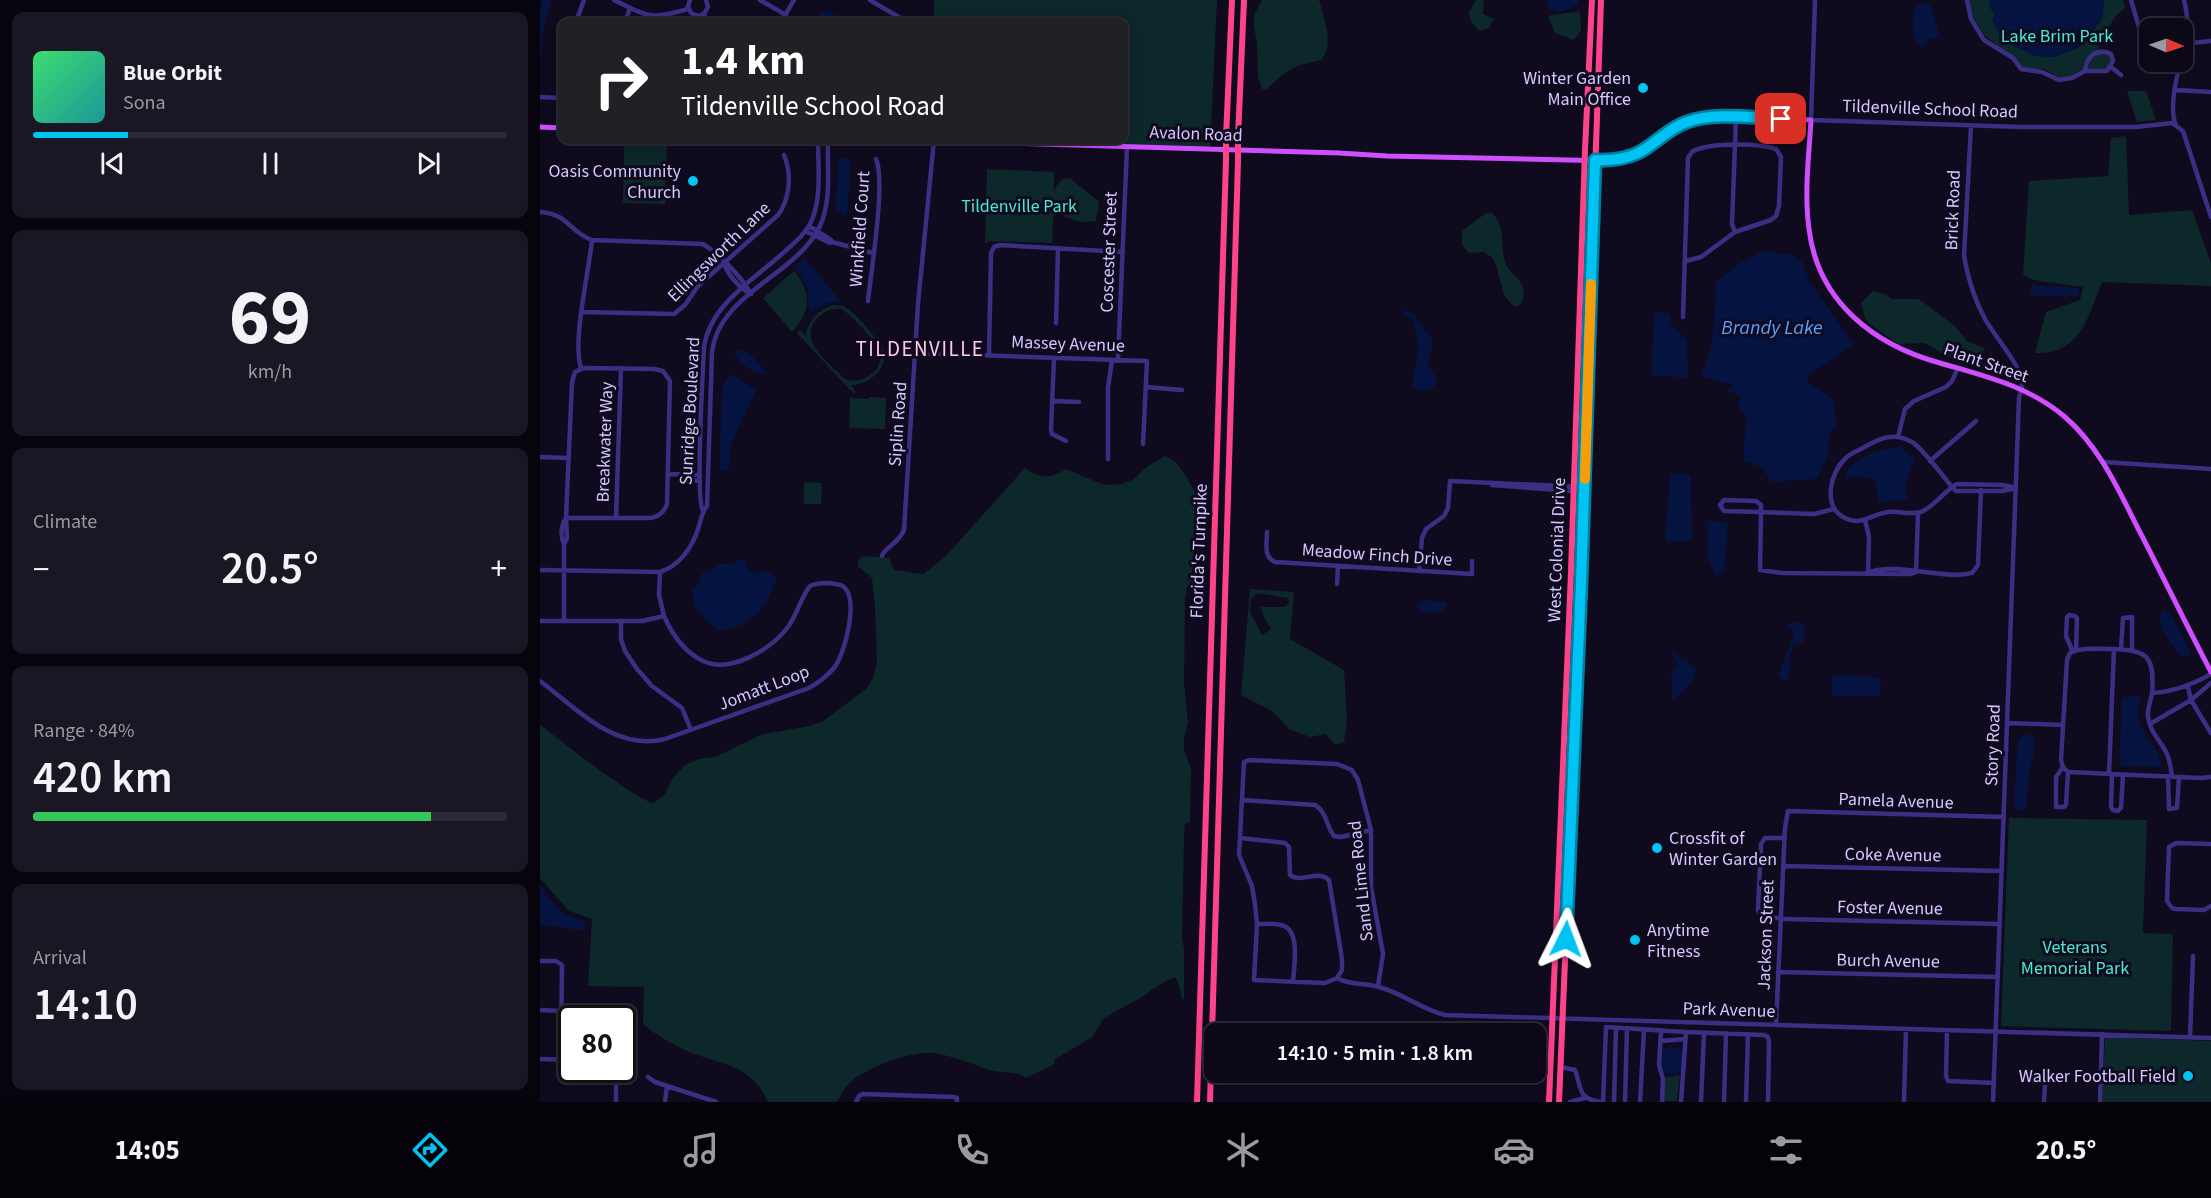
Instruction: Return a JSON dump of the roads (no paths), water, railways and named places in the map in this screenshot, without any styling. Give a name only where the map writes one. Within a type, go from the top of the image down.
[{"type":"highway","name":"Florida's Turnpike","points":[[1197,1102],[1232,0]]},
{"type":"highway","name":"Florida's Turnpike","points":[[1210,1102],[1244,0]]},
{"type":"highway","name":"West Colonial Drive","points":[[1550,1100],[1551,1018],[1570,606],[1584,160],[1592,0]]},
{"type":"highway","name":"West Colonial Drive","points":[[1559,1102],[1585,489],[1601,0]]},
{"type":"highway","points":[[1579,332],[1582,361],[1589,370]]},
{"type":"highway","points":[[1578,367],[1585,372],[1588,387]]},
{"type":"highway","points":[[1571,572],[1581,583]]},
{"type":"highway","points":[[1570,606],[1576,612],[1578,644]]},
{"type":"highway","points":[[1562,762],[1567,786],[1572,793]]},
{"type":"highway","points":[[1562,790],[1568,799],[1571,819]]},
{"type":"highway","points":[[1556,914],[1560,932],[1566,939]]},
{"type":"main road","name":"Tildenville School Road","points":[[1595,160],[1612,161],[1631,157],[1676,127],[1706,117],[1810,120]]},
{"type":"main road","name":"Plant Street","points":[[1810,120],[1809,230],[1816,258],[1835,295],[1852,316],[1872,334],[1902,351],[2021,388],[2065,417],[2104,462],[2211,673]]},
{"type":"main road","points":[[540,127],[558,128]]},
{"type":"main road","name":"Avalon Road","points":[[1044,144],[1387,156],[1595,160]]},
{"type":"street","points":[[577,18],[584,0]]},
{"type":"street","points":[[614,0],[648,16],[657,17],[688,9]]},
{"type":"street","points":[[688,9],[690,0]]},
{"type":"street","points":[[688,9],[693,15],[704,14],[708,7],[707,1],[713,0]]},
{"type":"street","points":[[760,0],[786,15]]},
{"type":"street","points":[[784,18],[794,0]]},
{"type":"street","points":[[870,0],[900,18]]},
{"type":"street","points":[[1810,120],[1815,0]]},
{"type":"street","points":[[1967,0],[1971,19],[1984,40],[2013,58],[2021,69],[2042,72],[2059,80],[2072,78],[2085,71],[2102,72],[2111,67],[2113,61],[2111,54],[2102,51],[2090,56],[2085,71]]},
{"type":"street","points":[[2131,0],[2139,27]]},
{"type":"street","points":[[2184,0],[2188,18]]},
{"type":"street","points":[[626,18],[630,8]]},
{"type":"street","points":[[704,14],[706,18]]},
{"type":"street","points":[[2193,43],[2211,41]]},
{"type":"street","points":[[2111,67],[2121,75]]},
{"type":"street","points":[[2179,72],[2173,114],[2176,125],[2183,131],[2210,213]]},
{"type":"street","points":[[2176,90],[2211,92]]},
{"type":"street","points":[[540,98],[558,98]]},
{"type":"street","points":[[1735,232],[1732,224],[1736,118]]},
{"type":"street","name":"Tildenville School Road","points":[[1810,120],[1971,126],[2136,127],[2170,123],[2176,125]]},
{"type":"street","name":"Brick Road","points":[[1971,126],[1964,256],[1967,273],[1973,294],[1985,319],[2021,376],[2021,388]]},
{"type":"street","points":[[818,144],[816,203],[807,229],[823,241],[873,253]]},
{"type":"street","name":"Sunridge Boulevard","points":[[660,572],[674,566],[684,555],[696,535],[703,511],[707,506],[714,341],[726,316],[803,248],[815,234],[824,216],[828,144]]},
{"type":"street","name":"Siplin Road","points":[[882,556],[884,551],[900,539],[904,530],[918,304],[934,144]]},
{"type":"street","points":[[1683,317],[1688,158],[1696,149],[1710,146],[1734,145],[1776,149],[1781,157],[1779,206],[1776,216],[1771,220],[1735,232],[1701,258],[1686,261]]},
{"type":"street","name":"Coscester Street","points":[[1108,459],[1108,388],[1115,360],[1123,252],[1127,147]]},
{"type":"street","name":"Ellingsworth Lane","points":[[582,312],[674,314],[685,305],[698,286],[778,215],[785,206],[788,164],[784,155]]},
{"type":"street","name":"Winkfield Court","points":[[868,301],[880,169],[876,159]]},
{"type":"street","points":[[540,212],[553,213],[563,218],[580,236],[592,240],[703,244],[712,249],[724,263],[726,269],[751,294]]},
{"type":"street","name":"Sunridge Boulevard","points":[[703,511],[700,506],[700,478],[706,337],[710,324],[719,310],[807,229]]},
{"type":"street","points":[[581,368],[579,338],[592,240]]},
{"type":"street","points":[[989,355],[991,254],[994,247],[1000,245],[1123,252]]},
{"type":"street","points":[[1056,322],[1058,248]]},
{"type":"street","name":"Massey Avenue","points":[[916,353],[1148,361],[1146,387]]},
{"type":"street","points":[[1054,358],[1052,434],[1066,441]]},
{"type":"street","points":[[564,621],[564,544],[567,538],[566,518],[572,382],[575,372],[581,368],[659,369],[667,375],[670,381],[668,474],[666,504],[662,513],[650,518],[566,518]]},
{"type":"street","name":"Breakwater Way","points":[[616,518],[621,368]]},
{"type":"street","points":[[1898,437],[1905,409],[1914,401],[1946,387],[1953,381],[1958,368]]},
{"type":"street","points":[[1143,444],[1146,387],[1182,390]]},
{"type":"street","name":"Story Road","points":[[1993,1102],[2021,388]]},
{"type":"street","points":[[1052,401],[1079,402]]},
{"type":"street","points":[[1930,461],[1976,421]]},
{"type":"street","points":[[2016,488],[1961,483],[1952,487],[1928,508],[1918,513],[1888,512],[1857,522],[1844,518],[1834,509],[1830,499],[1830,489],[1847,456],[1880,438],[1898,437],[1913,443],[1930,461],[1952,487],[1956,491],[1980,492],[2016,488]]},
{"type":"street","points":[[540,457],[569,458]]},
{"type":"street","points":[[2104,462],[2211,469]]},
{"type":"street","points":[[668,474],[682,474],[687,480],[700,478]]},
{"type":"street","points":[[1419,571],[1422,538],[1426,529],[1444,516],[1448,508],[1450,481],[1585,489]]},
{"type":"street","points":[[1834,509],[1814,514],[1761,512],[1735,511],[1724,510],[1720,505],[1724,500],[1759,502],[1761,512],[1760,570],[1782,573],[1868,574],[1873,571],[1967,574],[1978,565],[1981,484]]},
{"type":"street","points":[[1735,511],[1736,500]]},
{"type":"street","points":[[1916,572],[1918,513]]},
{"type":"street","points":[[1865,520],[1869,537],[1868,574]]},
{"type":"street","name":"Meadow Finch Drive","points":[[1268,532],[1268,557],[1275,562],[1472,574],[1472,561]]},
{"type":"street","points":[[1337,584],[1338,566]]},
{"type":"street","points":[[540,570],[660,572]]},
{"type":"street","name":"Jomatt Loop","points":[[540,681],[601,727],[621,738],[655,742],[809,688],[834,668],[846,644],[849,595],[845,587],[839,584],[820,583],[810,586],[794,618],[778,638],[746,658],[713,664],[696,657],[675,637],[664,616],[659,595],[660,572]]},
{"type":"street","points":[[2074,651],[2066,636],[2069,615],[2077,618],[2074,651],[2067,660],[2061,760],[2063,767],[2068,771],[2111,775],[2211,777]]},
{"type":"street","points":[[540,621],[648,621],[664,616]]},
{"type":"street","points":[[2121,650],[2123,618],[2132,617],[2132,650]]},
{"type":"street","points":[[621,621],[621,639],[625,651],[652,686],[682,708],[692,730]]},
{"type":"street","points":[[2114,649],[2111,807],[2116,811],[2121,808],[2122,775]]},
{"type":"street","points":[[2074,651],[2132,650],[2145,655],[2150,663],[2152,693],[2148,716],[2166,752],[2170,776],[2169,809],[2177,808],[2179,777]]},
{"type":"street","points":[[2152,693],[2188,687],[2211,673]]},
{"type":"street","points":[[2150,724],[2191,700],[2211,683]]},
{"type":"street","points":[[2188,687],[2191,700],[2211,733]]},
{"type":"street","points":[[2008,723],[2063,725]]},
{"type":"street","name":"Sand Lime Road","points":[[1242,800],[1242,765],[1250,760],[1337,764],[1352,770],[1358,780],[1371,830],[1371,887],[1383,954],[1378,986]]},
{"type":"street","points":[[2063,767],[2056,777],[2056,807],[2066,805],[2068,771]]},
{"type":"street","points":[[1293,982],[1293,934],[1282,925],[1257,924],[1252,886],[1239,855],[1242,800],[1315,805],[1324,814],[1334,836],[1341,837],[1371,830]]},
{"type":"street","name":"Pamela Avenue","points":[[1788,811],[2004,817]]},
{"type":"street","name":"Jackson Street","points":[[1776,1025],[1784,838],[1788,811]]},
{"type":"street","points":[[1240,838],[1285,843],[1289,847],[1290,875],[1301,879],[1320,875],[1329,880],[1342,959],[1342,970],[1337,978]]},
{"type":"street","points":[[1780,918],[1765,917],[1759,914],[1761,844],[1765,838],[1784,838]]},
{"type":"street","points":[[2211,844],[2176,843],[2169,847],[2167,901],[2172,908],[2176,909],[2204,910],[2211,906]]},
{"type":"street","name":"Coke Avenue","points":[[1783,866],[2002,871]]},
{"type":"street","name":"Foster Avenue","points":[[1780,918],[2000,924]]},
{"type":"street","name":"Park Avenue","points":[[1257,924],[1254,980],[1325,983],[1337,978],[1350,984],[1378,986],[1432,1012],[1445,1015],[2211,1038]]},
{"type":"street","points":[[2190,1037],[2193,956]]},
{"type":"street","points":[[540,961],[556,961],[562,965],[562,1005]]},
{"type":"street","name":"Burch Avenue","points":[[1778,972],[1998,977]]},
{"type":"street","points":[[540,1010],[558,1011]]},
{"type":"street","points":[[1570,1102],[1585,1098],[1602,1102],[1606,1027],[1764,1035],[1769,1040],[1767,1102]]},
{"type":"street","points":[[1614,1102],[1616,1028]]},
{"type":"street","points":[[1625,1102],[1627,1028]]},
{"type":"street","points":[[1904,1102],[1906,1029]]},
{"type":"street","points":[[1947,1029],[1946,1076],[1948,1081],[1994,1083]]},
{"type":"street","points":[[1640,1102],[1644,1030]]},
{"type":"street","points":[[1661,1031],[1659,1065],[1663,1079],[1662,1102]]},
{"type":"street","points":[[1681,1102],[1681,1083],[1686,1059],[1684,1039],[1686,1032]]},
{"type":"street","points":[[1701,1102],[1704,1033]]},
{"type":"street","points":[[1724,1102],[1726,1033]]},
{"type":"street","points":[[1746,1102],[1748,1034]]},
{"type":"street","points":[[2100,1102],[2102,1034]]},
{"type":"street","points":[[1661,1041],[1684,1039]]},
{"type":"street","points":[[540,1059],[558,1060]]},
{"type":"street","points":[[1560,1067],[1575,1070],[1582,1095],[1585,1098]]},
{"type":"street","points":[[648,1077],[655,1082],[716,1102]]},
{"type":"street","points":[[616,1083],[616,1102]]},
{"type":"street","points":[[2044,1102],[2045,1084]]},
{"type":"street","points":[[665,1102],[667,1086]]},
{"type":"street","points":[[856,1102],[863,1094],[957,1100]]},
{"type":"water","points":[[543,0],[552,0],[544,25],[540,62],[540,10]]},
{"type":"water","points":[[1548,0],[1578,0],[1578,4],[1567,10],[1555,11],[1548,8]]},
{"type":"water","name":"Lake Brim Park","points":[[1990,0],[2104,0],[2103,17],[2086,41],[2078,48],[2054,57],[2033,56],[2012,46],[2000,35],[1992,21],[1995,14],[1989,7]]},
{"type":"water","points":[[1926,2],[1930,5],[1940,37],[1928,40],[1922,48],[1913,33],[1913,18],[1915,6]]},
{"type":"water","points":[[826,9],[842,18],[818,18]]},
{"type":"water","points":[[839,157],[851,159],[847,216],[835,211]]},
{"type":"water","name":"Brandy Lake","points":[[1762,251],[1789,254],[1802,261],[1810,283],[1854,344],[1828,363],[1809,373],[1808,382],[1833,399],[1837,424],[1829,437],[1828,456],[1817,479],[1772,482],[1761,467],[1743,460],[1746,416],[1738,406],[1741,395],[1726,391],[1733,385],[1701,376],[1712,341],[1716,281],[1740,263]]},
{"type":"water","points":[[805,258],[841,302],[829,303],[813,312],[809,311],[808,289],[795,266]]},
{"type":"water","points":[[2033,285],[2076,288],[2079,289],[2079,294],[2077,296],[2032,295],[2029,293]]},
{"type":"water","points":[[1405,310],[1413,313],[1433,341],[1428,367],[1435,376],[1436,383],[1428,390],[1413,387],[1418,347],[1414,321],[1401,313]]},
{"type":"water","points":[[1654,312],[1670,313],[1671,324],[1687,340],[1688,378],[1651,375]]},
{"type":"water","points":[[735,350],[744,351],[753,356],[763,368],[764,374],[747,367],[734,353]]},
{"type":"water","points":[[729,375],[733,375],[756,390],[730,447],[729,469],[722,471],[719,469],[722,393],[723,385]]},
{"type":"water","points":[[1900,447],[1915,459],[1905,483],[1908,499],[1879,502],[1874,479],[1856,476],[1845,478],[1849,466],[1879,451]]},
{"type":"water","points":[[1670,474],[1691,475],[1692,541],[1665,541]]},
{"type":"water","points":[[1707,521],[1728,522],[1724,574],[1715,575],[1708,560]]},
{"type":"water","points":[[738,559],[745,561],[749,570],[757,574],[765,570],[777,577],[769,598],[758,613],[743,624],[721,631],[700,614],[694,602],[692,588],[699,584],[702,573],[720,564],[733,564]]},
{"type":"water","points":[[1424,600],[1445,602],[1446,606],[1438,612],[1419,611],[1418,605]]},
{"type":"water","points":[[2163,610],[2170,613],[2190,650],[2190,655],[2180,657],[2164,632],[2159,616]]},
{"type":"water","points":[[1796,622],[1805,624],[1804,641],[1794,643],[1790,657],[1790,673],[1787,681],[1784,681],[1778,675],[1794,635],[1794,632],[1786,625]]},
{"type":"water","points":[[1674,650],[1680,659],[1686,659],[1688,663],[1697,667],[1692,682],[1672,702],[1671,672],[1676,668],[1677,662],[1672,654]]},
{"type":"water","points":[[1832,676],[1878,677],[1881,681],[1880,696],[1832,696]]},
{"type":"water","points":[[2140,696],[2138,718],[2156,750],[2161,767],[2119,766],[2122,699]]},
{"type":"water","points":[[2022,735],[2031,735],[2035,748],[2028,777],[2027,807],[2021,811],[2015,808],[2014,799],[2018,742]]},
{"type":"water","points":[[540,885],[564,914],[585,922],[585,929],[540,925]]},
{"type":"water","points":[[1670,1046],[1683,1051],[1682,1071],[1675,1075],[1663,1072],[1660,1062],[1663,1050]]},
{"type":"place","name":"Winter Garden Main Office","points":[[1643,88]]},
{"type":"place","name":"Oasis Community Church","points":[[693,181]]},
{"type":"place","name":"Crossfit of Winter Garden","points":[[1657,848]]},
{"type":"place","name":"Anytime Fitness","points":[[1635,940]]},
{"type":"place","name":"Walker Football Field","points":[[2188,1076]]},
{"type":"district","name":"TILDENVILLE","points":[[920,349]]},
{"type":"park label","name":"Tildenville Park","points":[[1019,206]]},
{"type":"park label","name":"Veterans Memorial Park","points":[[2075,957]]}]
